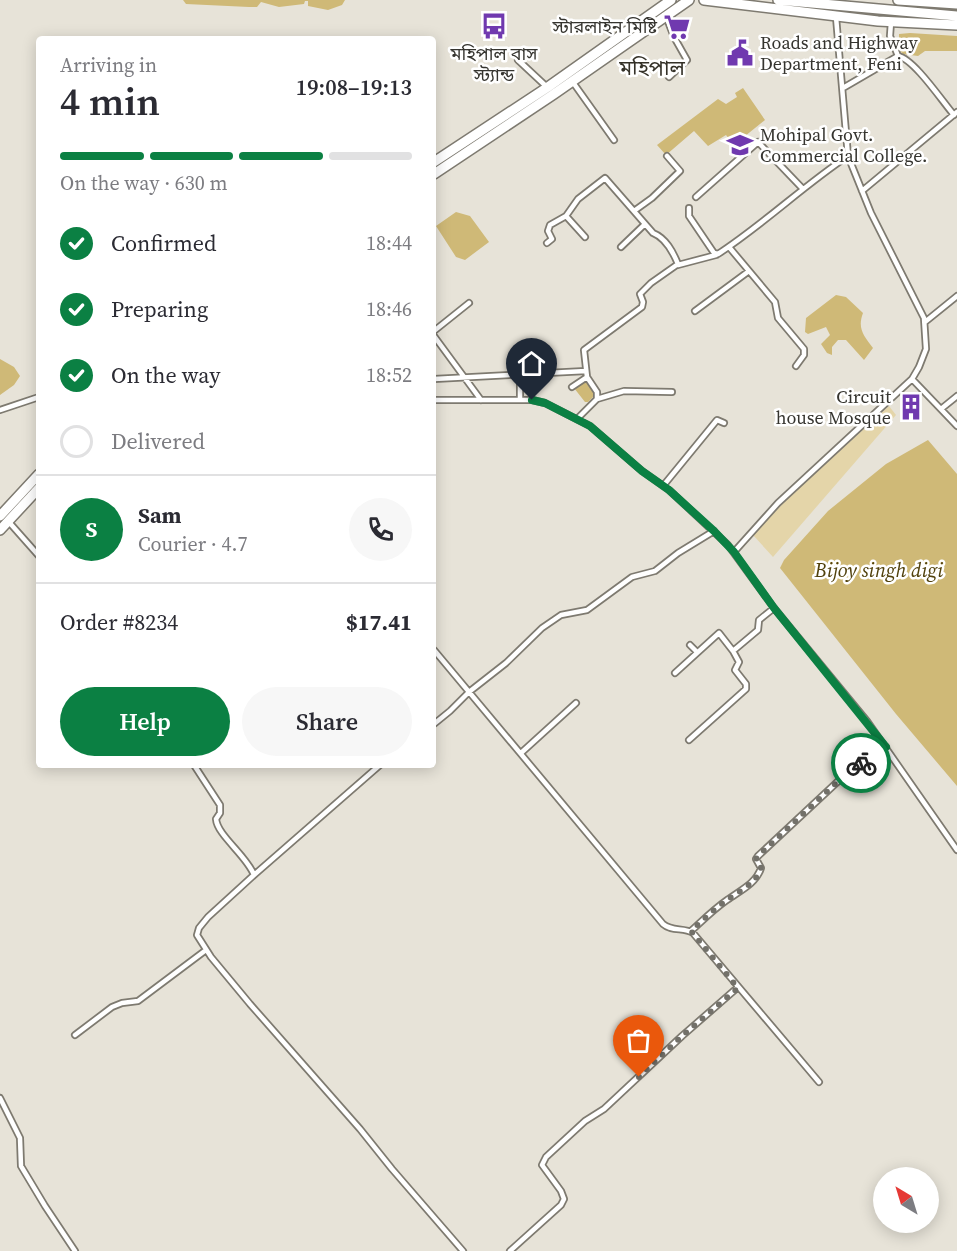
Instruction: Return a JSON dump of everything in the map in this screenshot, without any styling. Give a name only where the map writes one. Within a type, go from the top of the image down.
[{"type":"highway","points":[[436,173],[671,0]]},
{"type":"highway","points":[[436,161],[551,90],[572,81],[689,0]]},
{"type":"highway","points":[[704,0],[836,17],[957,25]]},
{"type":"highway","points":[[778,0],[957,16]]},
{"type":"highway","points":[[898,0],[957,4]]},
{"type":"highway","points":[[0,530],[4,518],[36,478]]},
{"type":"highway","points":[[4,518],[36,491]]},
{"type":"street","points":[[666,16],[674,37],[687,60],[669,77]]},
{"type":"street","points":[[734,552],[778,503],[912,379],[926,349],[924,322],[848,156],[836,17]]},
{"type":"street","points":[[891,22],[890,36],[898,56]]},
{"type":"street","points":[[843,88],[898,56],[904,57],[955,113],[862,190]]},
{"type":"street","points":[[518,60],[551,90]]},
{"type":"street","points":[[572,81],[614,140]]},
{"type":"street","points":[[696,197],[758,142],[803,189]]},
{"type":"street","points":[[634,211],[652,198],[680,171],[667,156]]},
{"type":"street","points":[[597,399],[597,392],[587,374],[584,350],[642,307],[640,294],[651,283],[677,265],[716,255],[729,247],[780,210],[818,175],[848,156]]},
{"type":"street","points":[[547,243],[552,239],[548,231],[550,225],[566,216],[578,199],[605,178],[653,233],[661,237],[675,256],[677,265]]},
{"type":"street","points":[[689,208],[689,216],[716,255]]},
{"type":"street","points":[[566,216],[585,237]]},
{"type":"street","points":[[621,247],[645,224]]},
{"type":"street","points":[[729,247],[774,302],[778,318],[804,349],[804,355],[796,366]]},
{"type":"street","points":[[695,311],[749,271]]},
{"type":"street","points":[[924,322],[957,296]]},
{"type":"street","points":[[436,329],[470,303]]},
{"type":"street","points":[[436,339],[482,400]]},
{"type":"street","points":[[436,379],[587,374]]},
{"type":"street","points":[[572,387],[587,374]]},
{"type":"street","points":[[520,375],[520,400]]},
{"type":"street","points":[[912,379],[957,426]]},
{"type":"street","points":[[577,419],[597,399],[624,391],[672,392]]},
{"type":"street","points":[[941,409],[957,396]]},
{"type":"street","points":[[0,410],[36,398]]},
{"type":"street","points":[[436,400],[520,400],[545,403],[590,426],[663,486],[734,552],[774,608],[886,747],[957,850]]},
{"type":"street","points":[[663,486],[717,420],[724,423]]},
{"type":"street","points":[[4,518],[36,553]]},
{"type":"street","points":[[436,722],[506,663],[542,628],[561,615],[587,610],[632,577],[655,571],[678,553],[714,531]]},
{"type":"street","points":[[733,651],[758,630],[759,620],[774,608]]},
{"type":"street","points":[[675,673],[719,633],[739,662],[735,670],[746,684],[746,689],[689,740]]},
{"type":"street","points":[[690,645],[697,652]]},
{"type":"street","points":[[436,652],[663,924],[673,930],[691,931],[727,900],[745,888],[759,873],[761,868],[756,859],[758,856],[848,772],[886,747]]},
{"type":"street","points":[[521,753],[576,703]]},
{"type":"street","points":[[196,768],[222,808],[216,819],[218,829],[236,848],[254,874]]},
{"type":"street","points":[[377,768],[208,916],[197,935],[206,950],[463,1251]]},
{"type":"street","points":[[691,931],[819,1082]]},
{"type":"street","points":[[75,1035],[112,1007],[138,1001],[206,950]]},
{"type":"street","points":[[510,1251],[561,1205],[564,1199],[561,1191],[542,1165],[546,1157],[585,1121],[604,1109],[682,1036],[738,988]]},
{"type":"street","points":[[0,1098],[20,1138],[21,1166],[75,1251]]},
{"type":"shaded area","points":[[889,406],[896,415],[773,557],[753,535],[788,498]]},
{"type":"water","points":[[183,0],[345,0],[342,5],[328,10],[308,6],[308,1],[304,4],[279,7],[261,2],[257,7],[249,7],[186,4]]},
{"type":"water","points":[[899,34],[957,36],[957,51],[925,51],[918,56],[903,54],[899,50]]},
{"type":"water","points":[[743,88],[765,120],[734,145],[726,135],[708,146],[694,131],[666,155],[657,145],[718,99],[726,104],[737,97],[735,93]]},
{"type":"water","points":[[456,212],[470,216],[489,242],[465,260],[456,257],[436,226]]},
{"type":"water","points":[[836,295],[846,297],[863,313],[861,328],[873,348],[864,360],[846,340],[838,340],[832,347],[832,355],[827,353],[821,344],[830,335],[826,327],[808,334],[805,332],[806,318]]},
{"type":"water","points":[[0,359],[14,367],[20,376],[14,385],[0,395]]},
{"type":"water","points":[[587,380],[593,391],[593,397],[585,402],[574,388]]},
{"type":"water","name":"Bijoy singh digi","points":[[928,440],[957,474],[957,786],[896,714],[780,568],[784,560],[828,511],[886,464]]},
{"type":"way so far","points":[[639,1077],[738,988],[691,931],[727,900],[745,888],[759,873],[761,868],[756,861],[758,856],[848,772],[861,763]]},
{"type":"place","name":"মহিপাল বাস স্ট্যান্ড","points":[[494,26]]},
{"type":"place","name":"স্টারলাইন মিষ্টি","points":[[677,27]]},
{"type":"place","name":"Roads and Highway Department, Feni","points":[[740,53]]},
{"type":"place","name":"Mohipal Govt. Commercial College.","points":[[740,145]]},
{"type":"place","name":"Circuit house Mosque","points":[[911,407]]},
{"type":"district","name":"মহিপাল","points":[[652,68]]},
{"type":"route","points":[[532,400],[545,403],[590,426],[642,471],[669,490],[728,545],[774,608],[886,747],[861,763]]}]
